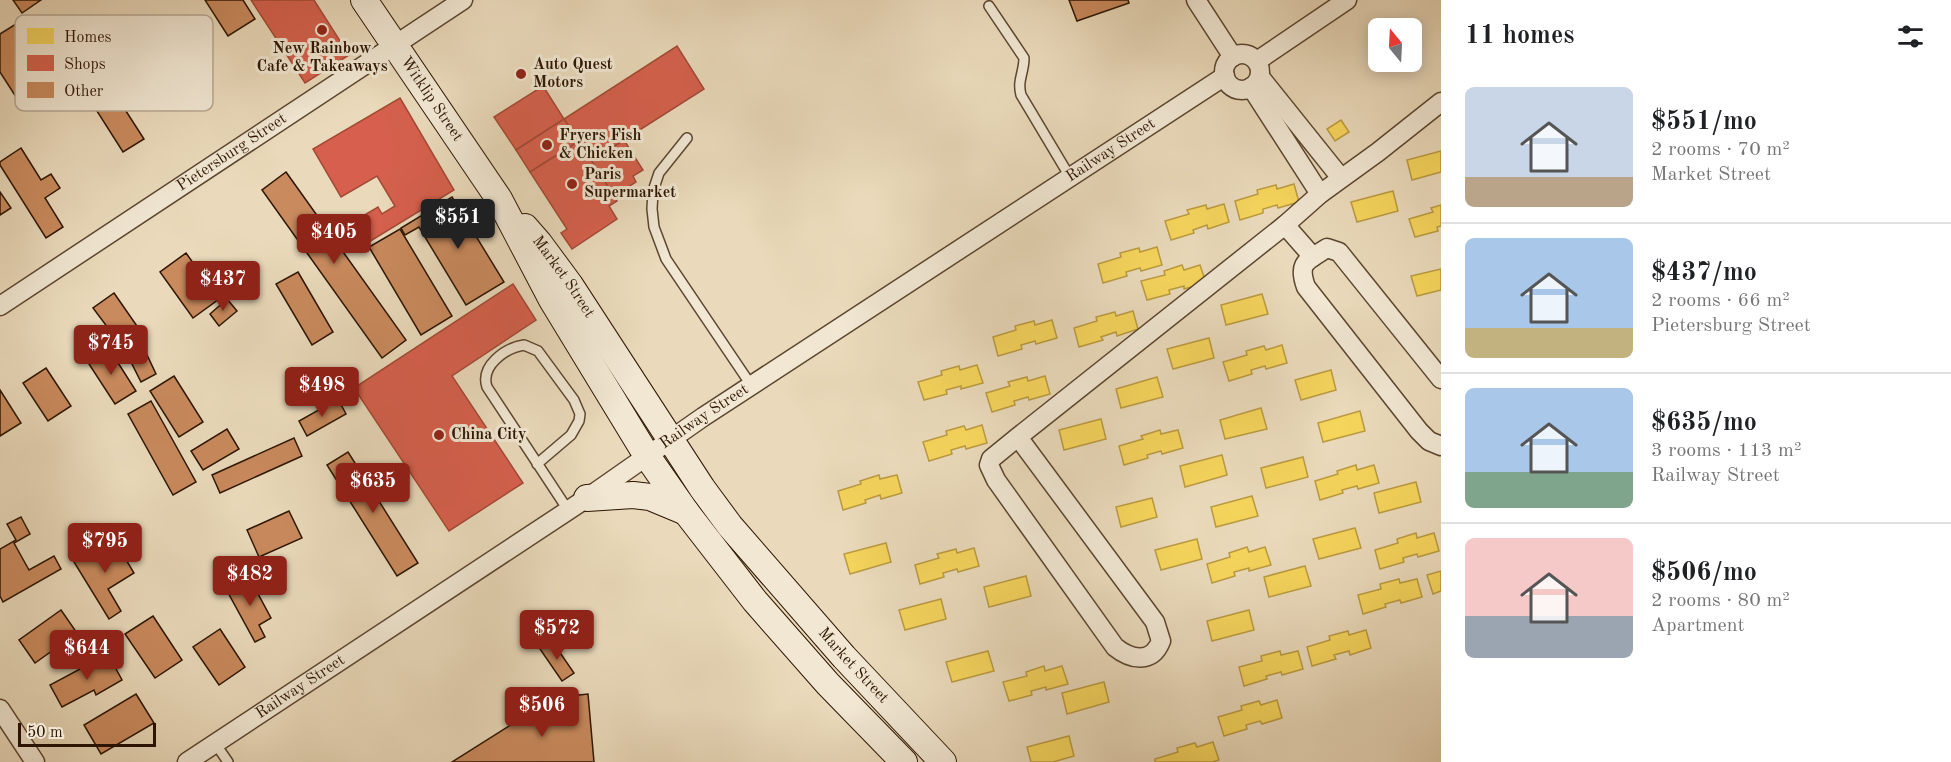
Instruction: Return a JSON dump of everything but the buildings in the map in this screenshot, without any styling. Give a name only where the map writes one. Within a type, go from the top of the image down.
[{"type":"main road","name":"Witklip Street","points":[[364,0],[500,199]]},
{"type":"main road","name":"Market Street","points":[[500,199],[539,243],[570,285],[702,488],[770,573],[844,657],[943,762]]},
{"type":"main road","name":"Market Street","points":[[500,199],[552,300],[647,456],[686,512],[755,601],[828,684],[904,762]]},
{"type":"main road","points":[[578,504],[633,495],[650,497],[686,512]]},
{"type":"street","name":"Pietersburg Street","points":[[0,306],[463,0]]},
{"type":"street","points":[[1196,0],[1233,57]]},
{"type":"street","points":[[1320,194],[1256,75],[1248,55],[1233,57],[1226,65],[1225,76],[1230,84],[1238,89],[1256,75],[1347,0]]},
{"type":"street","points":[[1256,75],[1341,178]]},
{"type":"street","name":"Railway Street","points":[[187,762],[578,504],[751,385],[1225,76]]},
{"type":"street","points":[[1018,437],[1155,622],[1160,631],[1159,648],[1145,657],[1135,659],[1115,648],[991,472],[989,465],[991,459],[1018,437],[1285,225],[1320,194],[1441,102]]},
{"type":"street","points":[[1285,225],[1313,257]]},
{"type":"street","points":[[1441,379],[1339,252],[1327,248],[1303,265],[1301,271],[1306,287],[1419,431],[1429,441],[1441,446]]},
{"type":"street","points":[[0,710],[35,762]]},
{"type":"lane","points":[[989,6],[1024,58],[1019,86],[1022,95],[1070,177]]},
{"type":"lane","points":[[687,138],[659,173],[653,191],[654,227],[666,259],[751,385]]},
{"type":"lane","points":[[537,464],[572,435],[580,414],[574,400],[538,351],[524,345],[506,351],[490,365],[485,374],[485,382],[537,464],[578,504]]},
{"type":"lane","points":[[215,743],[228,762]]},
{"type":"place","name":"New Rainbow Cafe & Takeaways","points":[[322,30]]},
{"type":"place","name":"Auto Quest Motors","points":[[521,74]]},
{"type":"place","name":"Fryers Fish & Chicken","points":[[547,145]]},
{"type":"place","name":"Paris Supermarket","points":[[572,184]]},
{"type":"place","name":"China City","points":[[439,435]]}]
